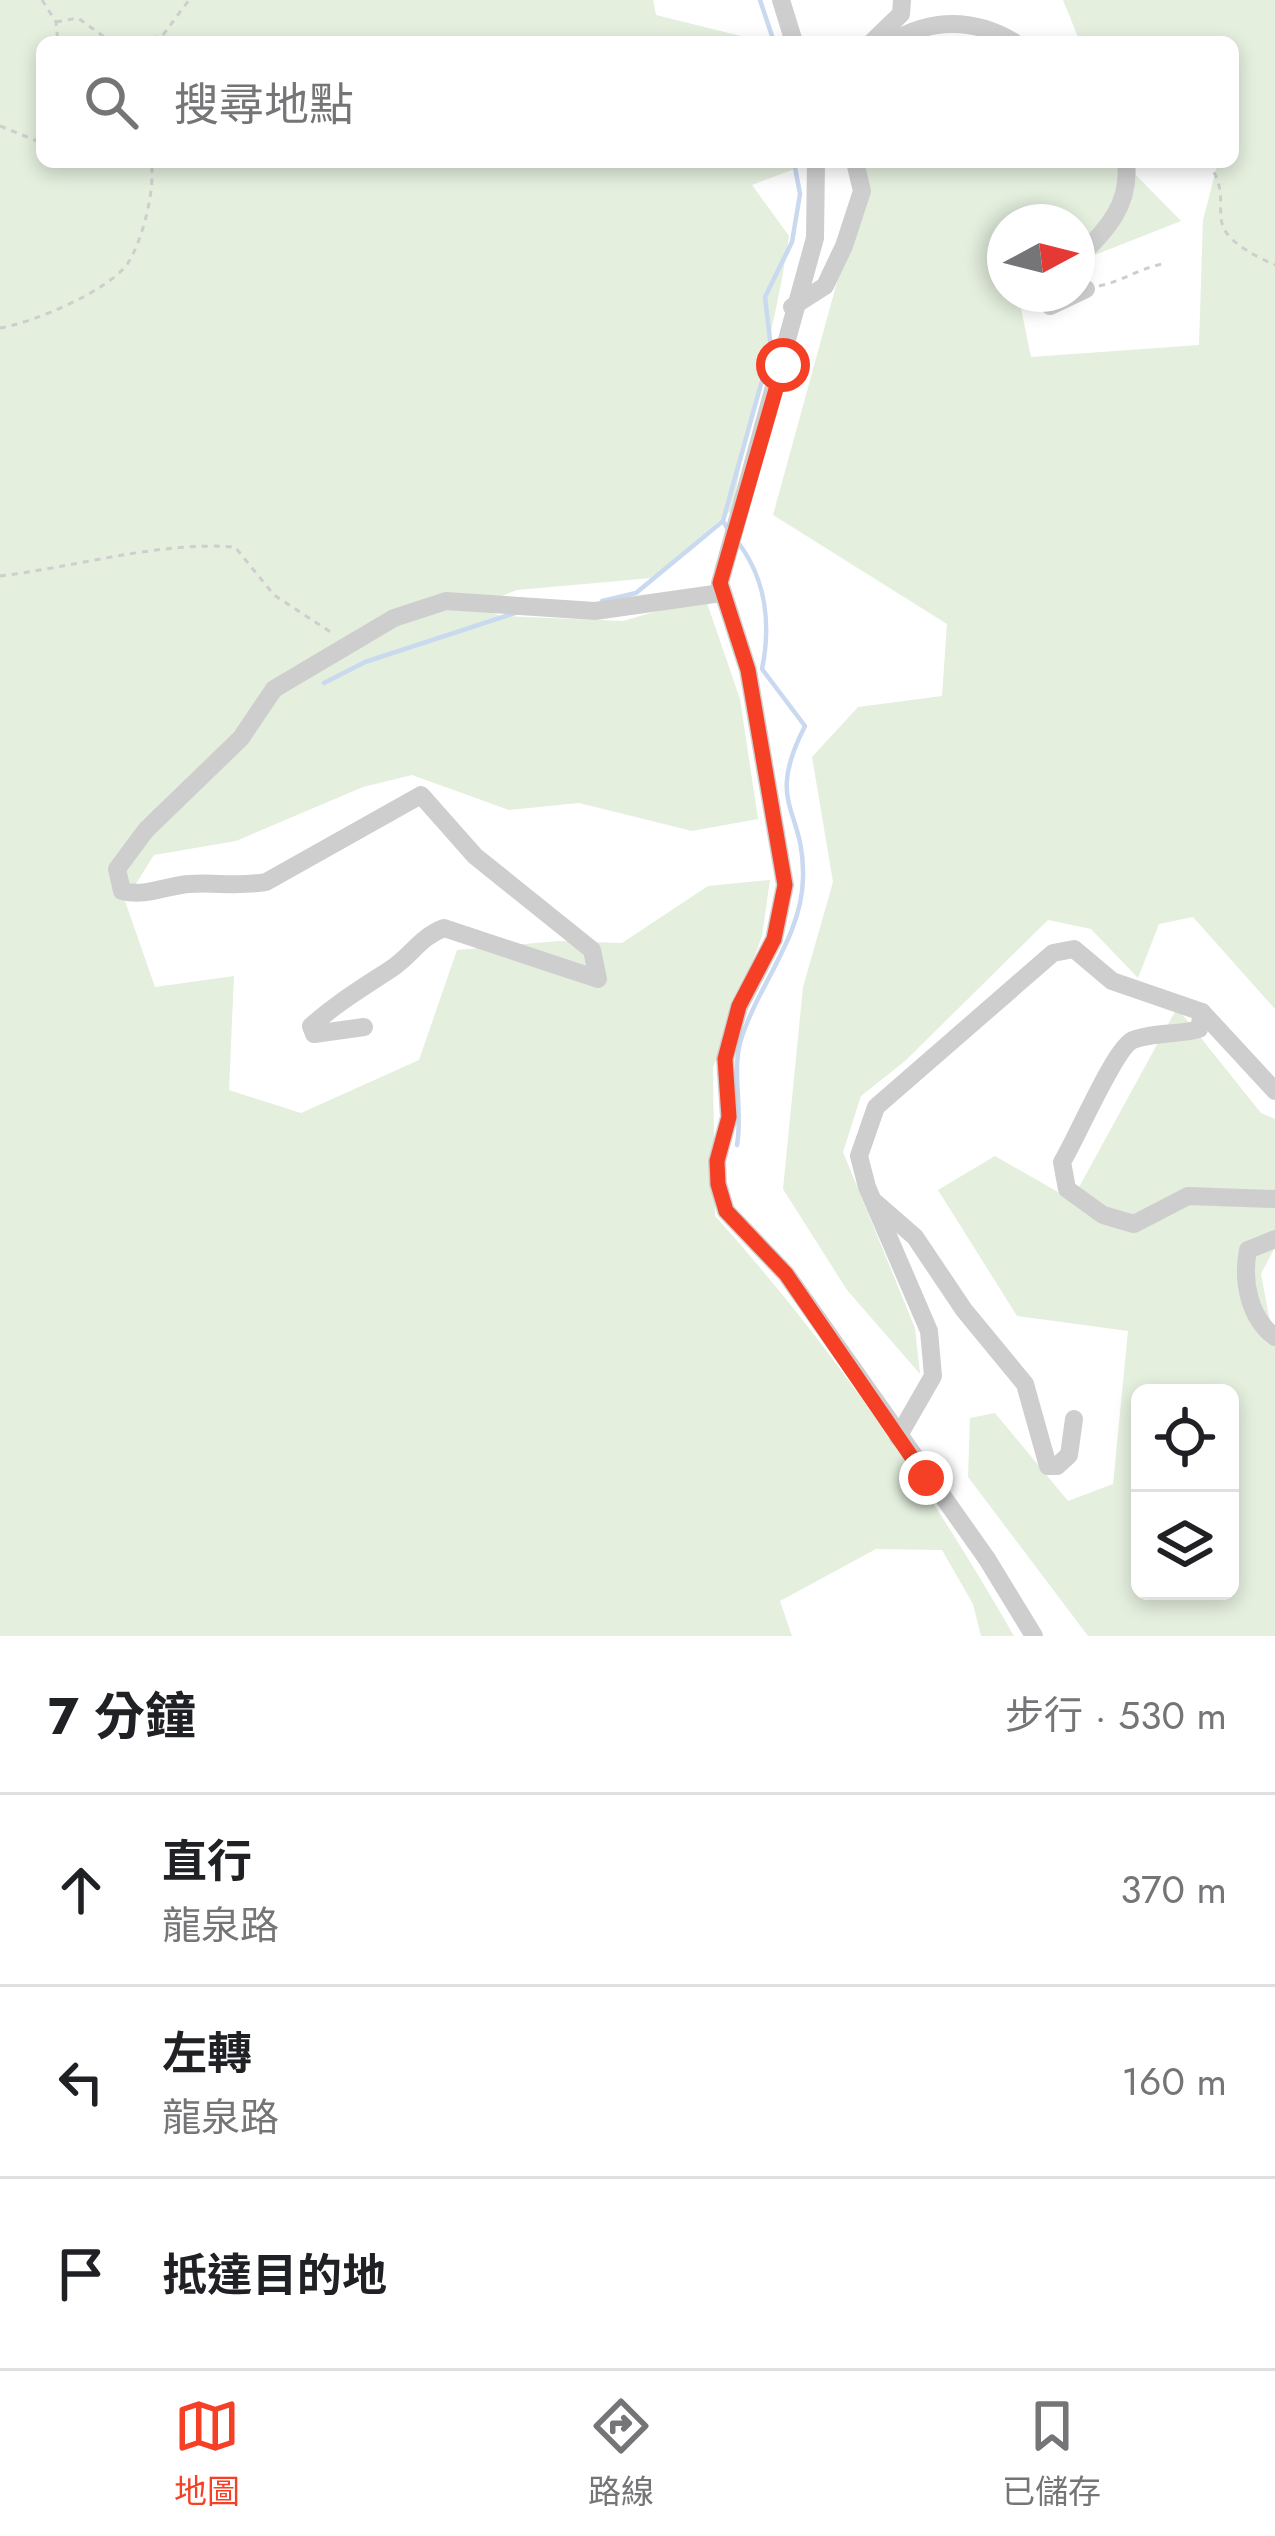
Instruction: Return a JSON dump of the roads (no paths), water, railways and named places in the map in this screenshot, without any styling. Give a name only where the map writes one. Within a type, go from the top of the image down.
[{"type":"street","points":[[781,0],[792,36]]},
{"type":"street","points":[[878,36],[901,14],[902,0]]},
{"type":"street","points":[[902,36],[920,25],[980,25],[1002,36]]},
{"type":"street","points":[[816,168],[815,238],[792,307],[783,365],[721,588],[748,670],[785,885],[774,939],[739,1006],[725,1059],[729,1117],[717,1161],[718,1184],[726,1211],[786,1274],[987,1559],[1034,1636]]},
{"type":"street","points":[[792,307],[825,286],[844,246],[862,190],[856,168]]},
{"type":"street","points":[[1095,241],[1112,224],[1129,188],[1127,168]]},
{"type":"street","points":[[364,1027],[314,1034],[311,1026],[352,990],[393,968],[426,935],[444,928],[598,979],[592,950],[476,856],[421,795],[266,882],[237,887],[189,884],[140,896],[122,891],[117,868],[146,830],[241,738],[274,689],[394,618],[446,601],[595,611],[721,588]]},
{"type":"street","points":[[898,1437],[933,1376],[929,1330],[859,1156],[876,1107],[1053,953],[1074,950],[1112,981],[1202,1012],[1275,1091]]},
{"type":"street","points":[[1202,1012],[1199,1029],[1132,1040],[1119,1052],[1089,1119],[1062,1162],[1067,1189],[1103,1216],[1134,1224],[1188,1196],[1275,1199]]},
{"type":"street","points":[[873,1200],[915,1237],[964,1310],[1025,1384],[1048,1466],[1057,1466],[1070,1455],[1074,1420]]},
{"type":"street","points":[[1275,1240],[1248,1250],[1245,1264],[1246,1288],[1258,1320],[1275,1337]]},
{"type":"waterway","points":[[760,0],[772,36]]},
{"type":"waterway","points":[[729,531],[723,521],[771,348],[765,297],[792,242],[800,194],[795,168]]},
{"type":"waterway","points":[[602,601],[636,593],[723,521]]},
{"type":"waterway","points":[[737,1145],[740,1043],[787,942],[801,900],[802,854],[787,791],[793,753],[805,726],[762,669],[764,604],[756,573],[740,545]]},
{"type":"waterway","points":[[324,683],[365,662],[515,613]]}]
